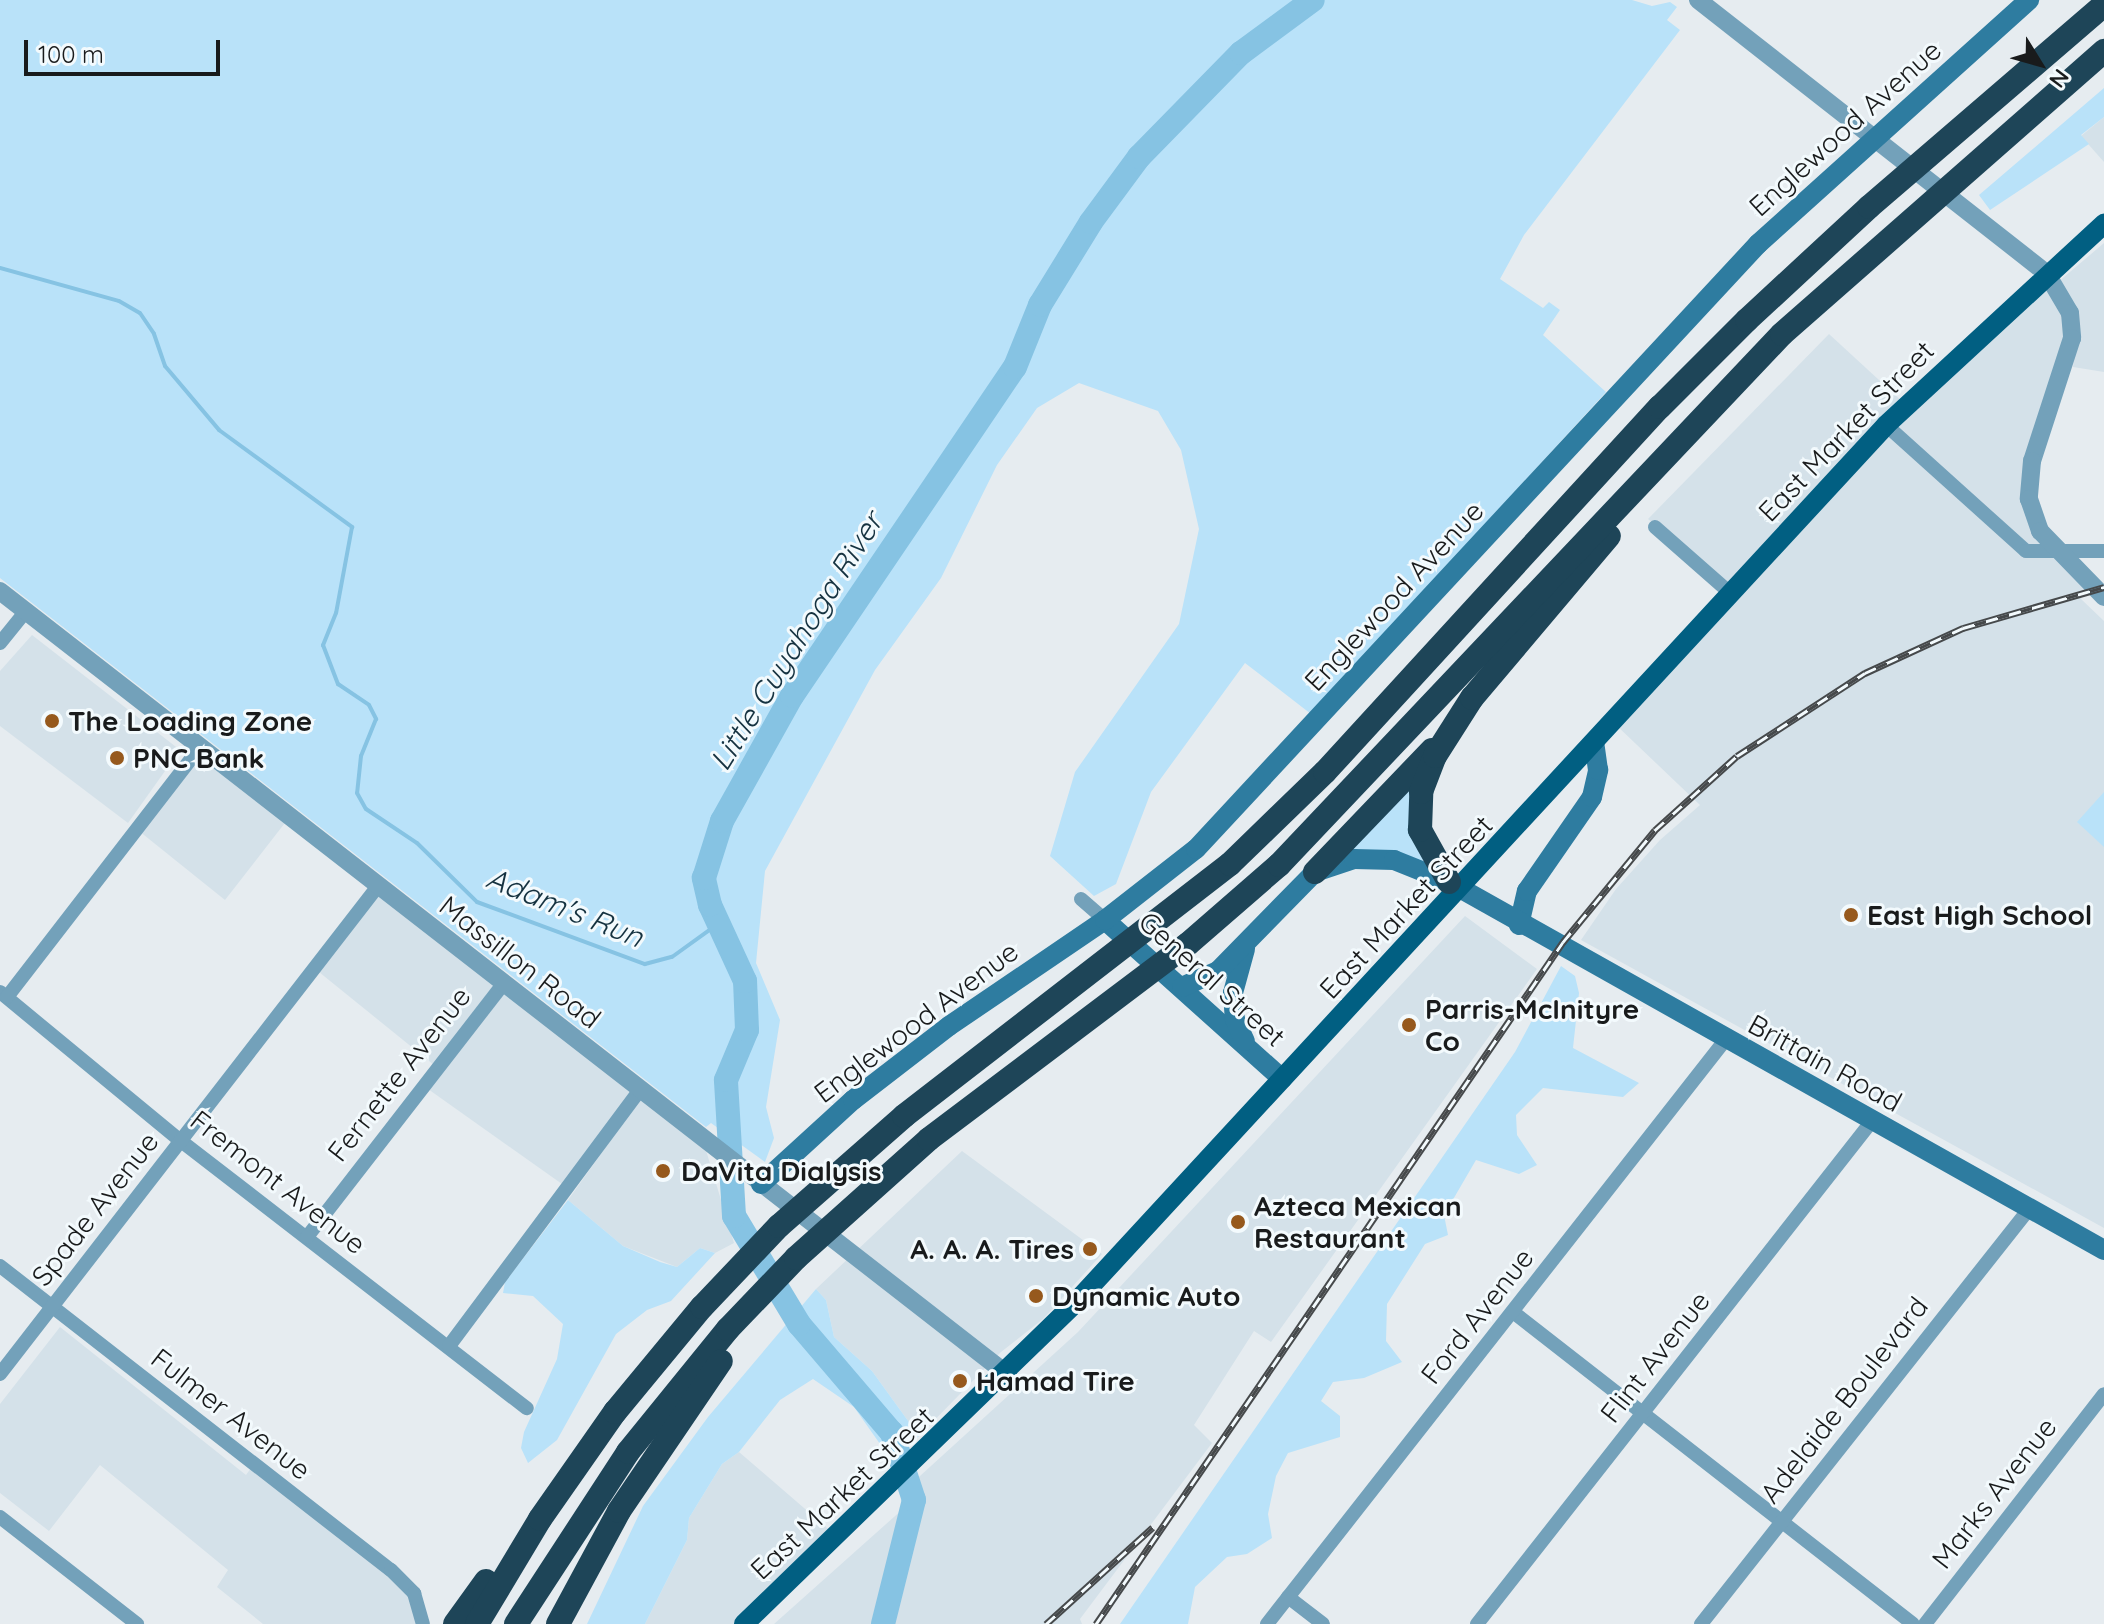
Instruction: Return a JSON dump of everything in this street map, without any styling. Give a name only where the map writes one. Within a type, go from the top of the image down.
[{"type":"highway","points":[[2035,65],[2094,0]]},
{"type":"highway","points":[[455,1624],[540,1519],[615,1412],[702,1307],[854,1157],[1152,928],[1292,805],[1660,407],[1903,178],[2104,5]]},
{"type":"highway","points":[[516,1624],[628,1452],[734,1334],[796,1258],[929,1139],[1174,955],[1248,894],[1346,801],[1731,386],[1929,201],[2104,51]]},
{"type":"highway","points":[[1315,872],[1449,732],[1731,386]]},
{"type":"highway","points":[[1449,732],[1424,783],[1419,816],[1425,847],[1449,882]]},
{"type":"highway","points":[[558,1624],[619,1511],[734,1334]]},
{"type":"highway","points":[[477,1624],[540,1519]]},
{"type":"main road","name":"Englewood Avenue","points":[[761,1184],[853,1100],[937,1035],[1105,920],[1196,849],[1758,244],[1873,137],[2029,0]]},
{"type":"main road","name":"East Market Street","points":[[744,1624],[1007,1374],[1886,425],[2104,224]]},
{"type":"main road","points":[[1519,925],[1527,891],[1592,797],[1598,770],[1594,743]]},
{"type":"main road","name":"Brittain Road","points":[[1315,872],[1377,858],[1449,882],[1547,941],[2104,1250]]},
{"type":"main road","points":[[1182,987],[1209,977],[1247,945],[1315,872]]},
{"type":"main road","name":"General Street","points":[[1105,920],[1282,1079]]},
{"type":"main road","points":[[1247,945],[1233,993],[1235,1020],[1248,1048]]},
{"type":"street","points":[[1698,0],[2047,274],[2070,313],[2072,338],[2027,483],[2034,516],[2058,552],[2104,597]]},
{"type":"street","points":[[1886,425],[2015,544],[2033,553],[2104,551]]},
{"type":"street","points":[[1655,527],[1730,593]]},
{"type":"street","name":"Massillon Road","points":[[0,591],[1007,1374]]},
{"type":"street","points":[[0,643],[26,611]]},
{"type":"street","points":[[3,995],[200,747]]},
{"type":"street","name":"Spade Avenue","points":[[0,1374],[378,886]]},
{"type":"street","points":[[1081,899],[1105,920]]},
{"type":"street","name":"Fernette Avenue","points":[[307,1237],[504,983]]},
{"type":"street","name":"Fremont Avenue","points":[[3,995],[181,1141],[527,1408]]},
{"type":"street","name":"Ford Avenue","points":[[1267,1624],[1726,1039]]},
{"type":"street","points":[[449,1346],[640,1090]]},
{"type":"street","name":"Flint Avenue","points":[[1477,1624],[1872,1121]]},
{"type":"street","name":"Adelaide Boulevard","points":[[1701,1624],[2029,1209]]},
{"type":"street","name":"Fulmer Avenue","points":[[0,1266],[391,1570],[414,1593],[422,1617]]},
{"type":"street","points":[[1513,1312],[1913,1624]]},
{"type":"street","name":"Marks Avenue","points":[[1925,1624],[2104,1394]]},
{"type":"street","points":[[0,1517],[137,1624]]},
{"type":"street","points":[[1288,1597],[1323,1624]]},
{"type":"shaded area","points":[[0,0],[1632,0],[1652,6],[1670,2],[1677,7],[1667,20],[1680,30],[1524,235],[1500,279],[1543,308],[1549,302],[1560,310],[1543,335],[1606,392],[1311,714],[1245,663],[1151,792],[1116,884],[1094,896],[1050,856],[1075,772],[1179,624],[1199,529],[1181,450],[1158,411],[1079,383],[1037,408],[997,465],[941,578],[875,670],[765,871],[756,963],[780,1020],[766,1107],[774,1138],[765,1162],[711,1123],[706,1127],[0,578]]},
{"type":"shaded area","points":[[2104,88],[2104,117],[2081,135],[2089,144],[1990,210],[1979,195]]},
{"type":"shaded area","points":[[2104,117],[2104,162],[2081,136]]},
{"type":"shaded area","points":[[2104,243],[2104,372],[2073,367],[2076,342],[2057,283]]},
{"type":"shaded area","points":[[2047,280],[2068,319],[2028,468],[2051,549],[2035,550],[1891,425]]},
{"type":"shaded area","points":[[1829,334],[1904,403],[1731,588],[1648,519]]},
{"type":"shaded area","name":"East High School","points":[[1887,431],[2003,539],[2057,556],[2088,587],[2081,599],[2104,621],[2104,1228],[1581,940],[1616,889],[1660,840],[1700,805],[1615,724]]},
{"type":"shaded area","points":[[32,635],[180,750],[128,823],[0,726],[0,671]]},
{"type":"shaded area","points":[[201,751],[288,819],[225,900],[139,831]]},
{"type":"shaded area","points":[[1414,778],[1430,869],[1342,858]]},
{"type":"shaded area","points":[[2104,792],[2104,847],[2077,822]]},
{"type":"shaded area","points":[[379,890],[501,984],[434,1065],[319,972]]},
{"type":"shaded area","points":[[1465,916],[1537,969],[1271,1342],[1254,1331],[1194,1425],[1212,1443],[1080,1619],[1082,1624],[774,1624],[913,1500],[909,1486],[1078,1332]]},
{"type":"shaded area","points":[[1561,966],[1575,976],[1579,993],[1573,1048],[1639,1083],[1623,1097],[1543,1088],[1516,1115],[1517,1135],[1537,1165],[1519,1174],[1476,1160],[1444,1215],[1448,1235],[1425,1244],[1387,1304],[1386,1341],[1402,1362],[1364,1378],[1333,1382],[1321,1401],[1340,1416],[1340,1437],[1288,1453],[1276,1476],[1268,1514],[1272,1538],[1247,1554],[1227,1557],[1195,1587],[1188,1624],[1120,1624],[1515,1052]]},
{"type":"shaded area","points":[[504,987],[636,1090],[562,1184],[428,1089]]},
{"type":"shaded area","points":[[641,1098],[705,1147],[734,1243],[715,1253],[700,1248],[677,1267],[623,1246],[568,1200]]},
{"type":"shaded area","points":[[962,1151],[1102,1254],[1043,1319],[1001,1352],[919,1436],[872,1371],[834,1337],[826,1300],[816,1289]]},
{"type":"shaded area","points":[[568,1200],[623,1246],[660,1262],[677,1267],[700,1248],[715,1253],[671,1301],[647,1310],[616,1334],[557,1440],[528,1463],[521,1448],[524,1432],[557,1359],[563,1324],[533,1296],[503,1293],[505,1282]]},
{"type":"shaded area","points":[[816,1289],[826,1300],[834,1337],[872,1371],[919,1436],[892,1461],[854,1407],[813,1379],[780,1400],[739,1452],[722,1464],[689,1518],[687,1540],[645,1624],[587,1624],[643,1506],[708,1417]]},
{"type":"shaded area","points":[[60,1327],[246,1475],[251,1468],[413,1596],[420,1624],[263,1624],[217,1587],[228,1570],[100,1465],[49,1531],[0,1493],[0,1404]]},
{"type":"shaded area","points":[[739,1452],[833,1533],[739,1624],[645,1624],[687,1540],[689,1518],[722,1464]]},
{"type":"waterway","name":"Little Cuyahoga River","points":[[883,1624],[914,1500],[892,1433],[799,1324],[734,1216],[726,1080],[747,1030],[745,981],[710,905],[704,878],[722,821],[792,696],[1015,367],[1040,305],[1091,222],[1139,157],[1241,53],[1313,0]]},
{"type":"waterway","name":"Adam's Run","points":[[0,268],[119,301],[140,313],[154,334],[165,366],[219,430],[352,527],[336,613],[323,645],[338,684],[369,705],[376,719],[361,756],[357,793],[366,809],[417,843],[477,902],[645,964],[672,957],[718,924]]},
{"type":"railway","points":[[1096,1624],[1563,942],[1655,830],[1737,756],[1865,673],[1963,628],[2104,587]]},
{"type":"railway","points":[[1046,1624],[1153,1527]]},
{"type":"place","name":"The Loading Zone","points":[[52,721]]},
{"type":"place","name":"PNC Bank","points":[[117,758]]},
{"type":"place","name":"East High School","points":[[1851,915]]},
{"type":"place","name":"Parris-McInityre Co","points":[[1409,1025]]},
{"type":"place","name":"DaVita Dialysis","points":[[663,1171]]},
{"type":"place","name":"Azteca Mexican Restaurant","points":[[1238,1222]]},
{"type":"place","name":"A. A. A. Tires","points":[[1090,1249]]},
{"type":"place","name":"Dynamic Auto","points":[[1036,1296]]},
{"type":"place","name":"Hamad Tire","points":[[960,1381]]}]
